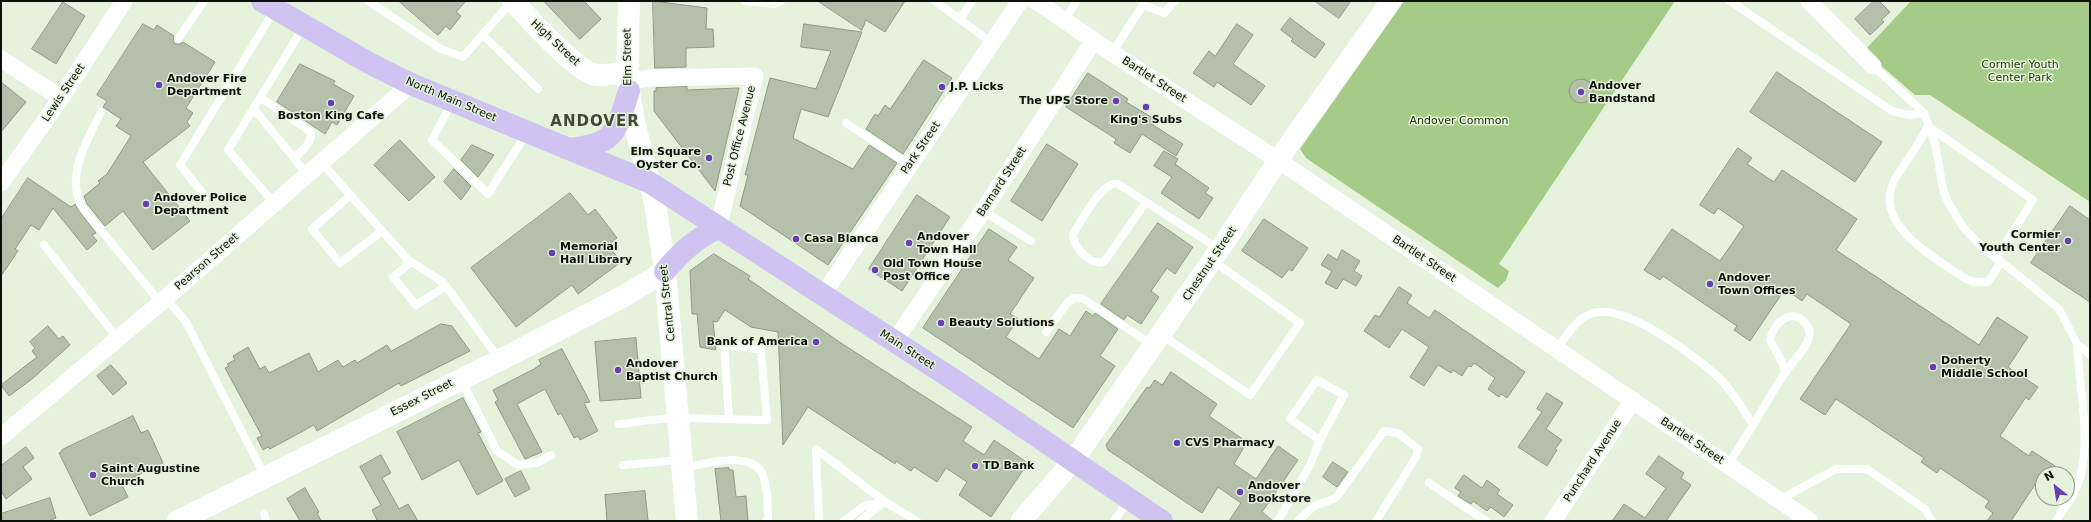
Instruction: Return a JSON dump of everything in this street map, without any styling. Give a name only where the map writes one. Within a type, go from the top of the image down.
[{"type":"main road","name":"High Street","points":[[513,1],[566,55],[588,72],[594,75],[627,82]]},
{"type":"main road","name":"Elm Street","points":[[629,1],[627,82],[649,182]]},
{"type":"main road","name":"North Main Street","points":[[268,5],[369,63],[411,84],[649,182]]},
{"type":"main road","points":[[568,149],[598,144],[612,135],[618,124],[627,82]]},
{"type":"main road","name":"Main Street","points":[[649,182],[954,380],[1162,521]]},
{"type":"main road","name":"Central Street","points":[[649,182],[655,203],[665,272],[687,521]]},
{"type":"main road","points":[[665,272],[698,238],[718,228]]},
{"type":"main road","name":"Essex Street","points":[[178,521],[500,360],[626,295],[665,272]]},
{"type":"street","name":"Lewis Street","points":[[1,183],[61,98],[124,1]]},
{"type":"street","name":"Park Street","points":[[823,295],[1020,1]]},
{"type":"street","name":"Bartlet Street","points":[[1036,1],[1112,53],[1278,160],[1810,521]]},
{"type":"street","name":"Chestnut Street","points":[[1021,521],[1060,478],[1073,461],[1216,255],[1278,160],[1391,1]]},
{"type":"street","points":[[1809,1],[1873,66]]},
{"type":"street","name":"Barnard Street","points":[[894,342],[983,211],[1094,40]]},
{"type":"street","points":[[1,59],[61,98]]},
{"type":"street","name":"Post Office Avenue","points":[[627,82],[651,78],[755,76],[718,228]]},
{"type":"street","name":"Pearson Street","points":[[1,437],[118,339],[411,84]]},
{"type":"street","name":"Punchard Avenue","points":[[1553,521],[1633,400]]},
{"type":"lane","points":[[178,39],[204,1]]},
{"type":"lane","points":[[368,1],[441,49],[463,57],[513,1]]},
{"type":"lane","points":[[745,1],[775,4],[781,1]]},
{"type":"lane","points":[[935,1],[992,43]]},
{"type":"lane","points":[[960,19],[972,1]]},
{"type":"lane","points":[[1064,20],[1078,1]]},
{"type":"lane","points":[[1112,53],[1144,3],[1164,13],[1175,1]]},
{"type":"lane","points":[[1730,1],[1892,112],[1908,115],[1924,113]]},
{"type":"lane","points":[[205,196],[180,165],[268,5]]},
{"type":"lane","points":[[274,203],[228,150],[304,26]]},
{"type":"lane","points":[[483,35],[538,89]]},
{"type":"lane","points":[[1873,66],[1924,113],[1935,143],[1943,189],[1956,217],[1974,240],[2058,310],[2077,344],[2090,355]]},
{"type":"lane","points":[[261,98],[311,132],[311,138],[306,146],[294,158]]},
{"type":"lane","points":[[452,101],[432,140],[488,194],[528,132]]},
{"type":"lane","points":[[254,109],[307,174]]},
{"type":"lane","points":[[101,112],[79,160],[75,187],[77,198],[82,207],[163,300],[186,322],[266,477]]},
{"type":"lane","points":[[846,123],[910,164]]},
{"type":"lane","points":[[1928,126],[2033,200],[1988,282],[1974,282],[1964,278],[1909,239],[1894,218],[1890,206],[1889,193],[1894,181],[1928,126]]},
{"type":"lane","points":[[321,162],[411,262],[443,282],[500,360]]},
{"type":"lane","points":[[1046,332],[1068,302],[1074,298],[1082,298],[1250,395],[1300,323],[1216,255],[1146,202],[1118,184],[1110,184],[1102,190],[1072,234],[1073,240],[1078,249],[1094,262],[1099,264],[1104,262],[1146,202]]},
{"type":"lane","points":[[351,195],[312,229],[340,263],[382,231]]},
{"type":"lane","points":[[983,211],[1031,241]]},
{"type":"lane","points":[[44,245],[118,339]]},
{"type":"lane","points":[[411,262],[393,277],[416,305],[446,286]]},
{"type":"lane","points":[[1557,348],[1572,328],[1587,315],[1606,312],[1633,319],[1673,341],[1721,380],[1739,402],[1753,425]]},
{"type":"lane","points":[[1728,465],[1785,373],[1805,346],[1810,333],[1801,319],[1794,316],[1782,320],[1774,327],[1770,340],[1782,362],[1785,373]]},
{"type":"lane","points":[[619,424],[679,418],[767,420],[761,350],[724,344],[729,419]]},
{"type":"lane","points":[[2056,521],[2080,480],[2084,460],[2083,412],[2078,375],[2077,344]]},
{"type":"lane","points":[[461,379],[497,451],[518,465],[537,463],[551,455]]},
{"type":"lane","points":[[1278,521],[1310,465],[1320,440],[1344,395],[1317,380],[1290,419],[1320,440]]},
{"type":"lane","points":[[1298,521],[1314,506],[1336,498],[1384,431],[1398,433],[1418,449],[1416,457],[1376,521]]},
{"type":"lane","points":[[819,521],[816,450],[885,502],[917,521]]},
{"type":"lane","points":[[623,465],[683,464],[732,460],[745,461],[756,466],[762,473],[767,501],[768,519],[766,521]]},
{"type":"lane","points":[[1779,500],[1836,469],[1867,469],[1925,510],[1932,521]]},
{"type":"lane","points":[[1429,483],[1486,521]]},
{"type":"lane","points":[[1114,521],[1129,499]]},
{"type":"lane","points":[[844,521],[864,506],[885,502]]},
{"type":"lane","points":[[860,521],[885,502]]},
{"type":"green space","name":"Andover Common","points":[[1404,1],[1675,1],[1499,264],[1509,271],[1506,280],[1498,288],[1306,158],[1300,149]]},
{"type":"green space","name":"Cormier Youth Center Park","points":[[1911,1],[2090,1],[2090,202],[1930,95],[1915,95],[1864,51]]},
{"type":"building","points":[[399,1],[466,1],[456,12],[461,16],[450,30],[446,26],[438,35]]},
{"type":"building","points":[[544,1],[584,1],[601,19],[580,39]]},
{"type":"building","points":[[653,1],[707,8],[706,29],[713,29],[714,47],[686,48],[686,67],[655,68]]},
{"type":"building","points":[[818,1],[905,1],[885,32],[866,20],[862,30]]},
{"type":"building","points":[[1315,1],[1351,1],[1339,18]]},
{"type":"building","points":[[1874,1],[1879,1],[1890,12],[1881,20],[1884,22],[1870,35],[1855,19]]},
{"type":"building","points":[[63,2],[85,16],[56,64],[32,49]]},
{"type":"building","points":[[1290,18],[1325,44],[1315,58],[1291,41],[1293,39],[1281,30]]},
{"type":"building","points":[[143,24],[154,30],[157,25],[174,36],[173,41],[175,44],[180,44],[183,42],[215,62],[186,108],[193,113],[187,122],[190,126],[143,162],[190,221],[153,250],[123,211],[105,226],[87,204],[84,196],[100,183],[98,181],[107,174],[131,136],[116,126],[121,119],[103,107],[107,101],[97,95]]},
{"type":"building","points":[[804,24],[862,32],[828,117],[801,109],[793,138],[853,169],[869,145],[897,163],[828,265],[740,206],[748,175],[745,175],[770,78],[816,89],[831,51],[801,47]]},
{"type":"building","points":[[1237,24],[1253,35],[1233,64],[1265,86],[1251,105],[1217,82],[1214,87],[1193,73],[1209,51],[1215,56]]},
{"type":"building","points":[[924,60],[952,78],[903,154],[866,129],[875,114],[878,116],[885,105],[890,109]]},
{"type":"building","points":[[300,64],[335,81],[333,84],[354,96],[337,125],[332,122],[325,134],[277,102]]},
{"type":"building","points":[[1777,72],[1882,142],[1855,182],[1750,112]]},
{"type":"building","points":[[1088,73],[1128,99],[1126,102],[1156,120],[1153,125],[1183,144],[1176,156],[1142,134],[1130,153],[1114,143],[1116,139],[1066,107]]},
{"type":"building","name":"Andover Bandstand","points":[[1581,79],[1586,80],[1592,86],[1592,96],[1586,102],[1581,103],[1576,102],[1570,96],[1569,91],[1570,86],[1576,80]]},
{"type":"building","points":[[1,82],[26,102],[1,132]]},
{"type":"building","points":[[687,87],[687,90],[739,88],[715,191],[654,111],[654,91],[656,91],[656,88]]},
{"type":"building","points":[[400,140],[435,177],[409,201],[374,165]]},
{"type":"building","points":[[1047,144],[1078,164],[1042,221],[1011,201]]},
{"type":"building","points":[[472,145],[494,155],[478,177],[461,160]]},
{"type":"building","points":[[1738,148],[1752,158],[1747,164],[1774,182],[1782,170],[1857,219],[1836,250],[1979,345],[1997,317],[2028,337],[2008,367],[2038,387],[2029,400],[2026,397],[2000,436],[2029,456],[2032,451],[2055,466],[2035,466],[2035,485],[2011,521],[1987,521],[1993,513],[1985,507],[1989,501],[1940,468],[1937,473],[1921,462],[1924,458],[1836,399],[1825,415],[1800,399],[1851,324],[1807,294],[1802,301],[1785,289],[1750,341],[1734,330],[1737,326],[1663,276],[1660,280],[1644,270],[1672,229],[1720,261],[1744,226],[1718,208],[1714,214],[1700,205]]},
{"type":"building","points":[[1164,151],[1178,159],[1175,164],[1209,188],[1205,193],[1213,198],[1199,219],[1161,193],[1172,177],[1154,166]]},
{"type":"building","points":[[454,169],[471,186],[461,200],[444,182]]},
{"type":"building","points":[[28,178],[71,207],[75,204],[96,233],[92,235],[97,241],[87,250],[53,208],[39,230],[31,225],[15,249],[18,251],[1,276],[1,219]]},
{"type":"building","name":"Memorial Hall Library","points":[[570,193],[588,215],[595,209],[617,238],[608,245],[621,262],[578,294],[572,285],[516,327],[471,268]]},
{"type":"building","name":"Andover Town Hall","points":[[917,195],[950,217],[902,291],[869,269]]},
{"type":"building","name":"Cormier Youth Center","points":[[2070,206],[2090,220],[2090,302],[2031,263]]},
{"type":"building","points":[[1264,219],[1308,248],[1292,271],[1289,269],[1282,278],[1242,251]]},
{"type":"building","points":[[1158,223],[1193,247],[1175,274],[1167,268],[1151,291],[1159,297],[1141,324],[1127,315],[1124,320],[1101,304]]},
{"type":"building","points":[[989,229],[1017,247],[1008,260],[1034,278],[1010,314],[1018,319],[1006,337],[1039,359],[1059,329],[1070,336],[1086,311],[1093,316],[1095,313],[1118,329],[1100,356],[1115,366],[1073,428],[923,328]]},
{"type":"building","points":[[1342,250],[1360,261],[1354,271],[1362,276],[1356,286],[1343,279],[1337,289],[1325,283],[1332,271],[1321,265],[1328,254],[1337,260]]},
{"type":"building","points":[[714,254],[750,276],[748,279],[844,345],[972,427],[963,441],[984,455],[994,440],[1028,463],[991,517],[959,495],[967,482],[946,468],[937,482],[914,467],[911,471],[896,461],[895,464],[808,407],[783,445],[778,332],[751,327],[725,310],[717,322],[713,321],[716,350],[700,347],[697,314],[692,314],[690,271]]},
{"type":"building","points":[[1399,287],[1412,295],[1407,303],[1429,318],[1435,310],[1525,372],[1507,398],[1501,394],[1499,397],[1488,389],[1495,378],[1474,363],[1471,367],[1468,366],[1462,376],[1453,370],[1451,373],[1438,365],[1424,386],[1410,377],[1429,347],[1402,329],[1389,348],[1364,331],[1375,315],[1379,317]]},
{"type":"building","points":[[441,324],[452,326],[470,351],[401,386],[399,383],[317,431],[314,425],[270,449],[268,447],[263,450],[257,438],[262,436],[225,368],[229,366],[227,364],[235,360],[233,356],[248,347],[260,369],[265,366],[269,373],[309,353],[318,372],[338,360],[343,367],[355,360],[357,363],[387,345],[391,351]]},
{"type":"building","points":[[48,326],[59,339],[63,336],[70,345],[32,379],[9,396],[1,385],[37,357],[32,351],[35,348],[30,342]]},
{"type":"building","name":"Andover Baptist Church","points":[[636,338],[641,398],[600,401],[595,342]]},
{"type":"building","points":[[562,349],[590,402],[584,403],[598,431],[580,440],[578,436],[574,438],[561,413],[558,415],[545,389],[517,404],[542,452],[525,459],[495,402],[498,400],[493,390],[534,369],[541,364],[539,360]]},
{"type":"building","points":[[111,365],[127,383],[113,395],[97,376]]},
{"type":"building","name":"CVS Pharmacy","points":[[1171,372],[1217,404],[1209,416],[1247,442],[1234,464],[1256,479],[1278,446],[1298,460],[1262,512],[1273,521],[1229,521],[1241,503],[1218,487],[1202,513],[1108,450],[1106,445],[1147,387],[1149,388],[1155,380],[1162,385]]},
{"type":"building","points":[[1547,393],[1563,403],[1546,429],[1562,440],[1555,449],[1557,450],[1547,466],[1518,447],[1542,412],[1537,409]]},
{"type":"building","points":[[463,398],[481,432],[478,433],[503,481],[477,495],[459,460],[422,480],[397,432]]},
{"type":"building","points":[[133,416],[141,433],[148,430],[163,463],[121,483],[128,497],[90,516],[59,453],[62,450]]},
{"type":"building","points":[[26,447],[34,458],[23,467],[32,479],[6,499],[1,491],[1,466]]},
{"type":"building","points":[[381,455],[391,473],[382,478],[399,509],[408,504],[418,521],[375,521],[377,520],[372,510],[381,505],[360,467]]},
{"type":"building","points":[[1659,456],[1684,473],[1681,478],[1691,485],[1666,521],[1612,521],[1624,504],[1645,518],[1666,488],[1646,474]]},
{"type":"building","points":[[1333,462],[1348,472],[1337,487],[1323,477]]},
{"type":"building","points":[[729,468],[729,470],[733,470],[736,497],[746,496],[748,521],[721,521],[715,469]]},
{"type":"building","points":[[521,471],[530,489],[515,497],[505,479]]},
{"type":"building","points":[[1464,475],[1482,488],[1487,480],[1500,490],[1497,494],[1513,505],[1504,517],[1491,507],[1487,511],[1473,501],[1471,504],[1458,496],[1461,492],[1455,488]]},
{"type":"building","points":[[305,488],[319,512],[317,513],[321,521],[300,521],[287,499]]},
{"type":"building","points":[[645,491],[648,521],[607,521],[605,495]]},
{"type":"building","points":[[50,498],[56,518],[48,521],[1,521],[1,514]]},
{"type":"place","name":"Andover Fire Department","points":[[159,85]]},
{"type":"place","name":"J.P. Licks","points":[[942,87]]},
{"type":"place","name":"Andover Bandstand","points":[[1581,92]]},
{"type":"place","name":"The UPS Store","points":[[1116,101]]},
{"type":"place","name":"Boston King Cafe","points":[[331,103]]},
{"type":"place","name":"King's Subs","points":[[1146,107]]},
{"type":"place","name":"Elm Square Oyster Co.","points":[[709,158]]},
{"type":"place","name":"Andover Police Department","points":[[146,204]]},
{"type":"place","name":"Casa Blanca","points":[[796,239]]},
{"type":"place","name":"Cormier Youth Center","points":[[2068,241]]},
{"type":"place","name":"Andover Town Hall","points":[[909,243]]},
{"type":"place","name":"Memorial Hall Library","points":[[552,253]]},
{"type":"place","name":"Old Town House Post Office","points":[[875,270]]},
{"type":"place","name":"Andover Town Offices","points":[[1710,284]]},
{"type":"place","name":"Beauty Solutions","points":[[941,323]]},
{"type":"place","name":"Bank of America","points":[[816,342]]},
{"type":"place","name":"Doherty Middle School","points":[[1933,367]]},
{"type":"place","name":"Andover Baptist Church","points":[[618,370]]},
{"type":"place","name":"CVS Pharmacy","points":[[1177,443]]},
{"type":"place","name":"TD Bank","points":[[975,466]]},
{"type":"place","name":"Saint Augustine Church","points":[[93,475]]},
{"type":"place","name":"Andover Bookstore","points":[[1240,492]]},
{"type":"district","name":"ANDOVER","points":[[595,122]]}]
